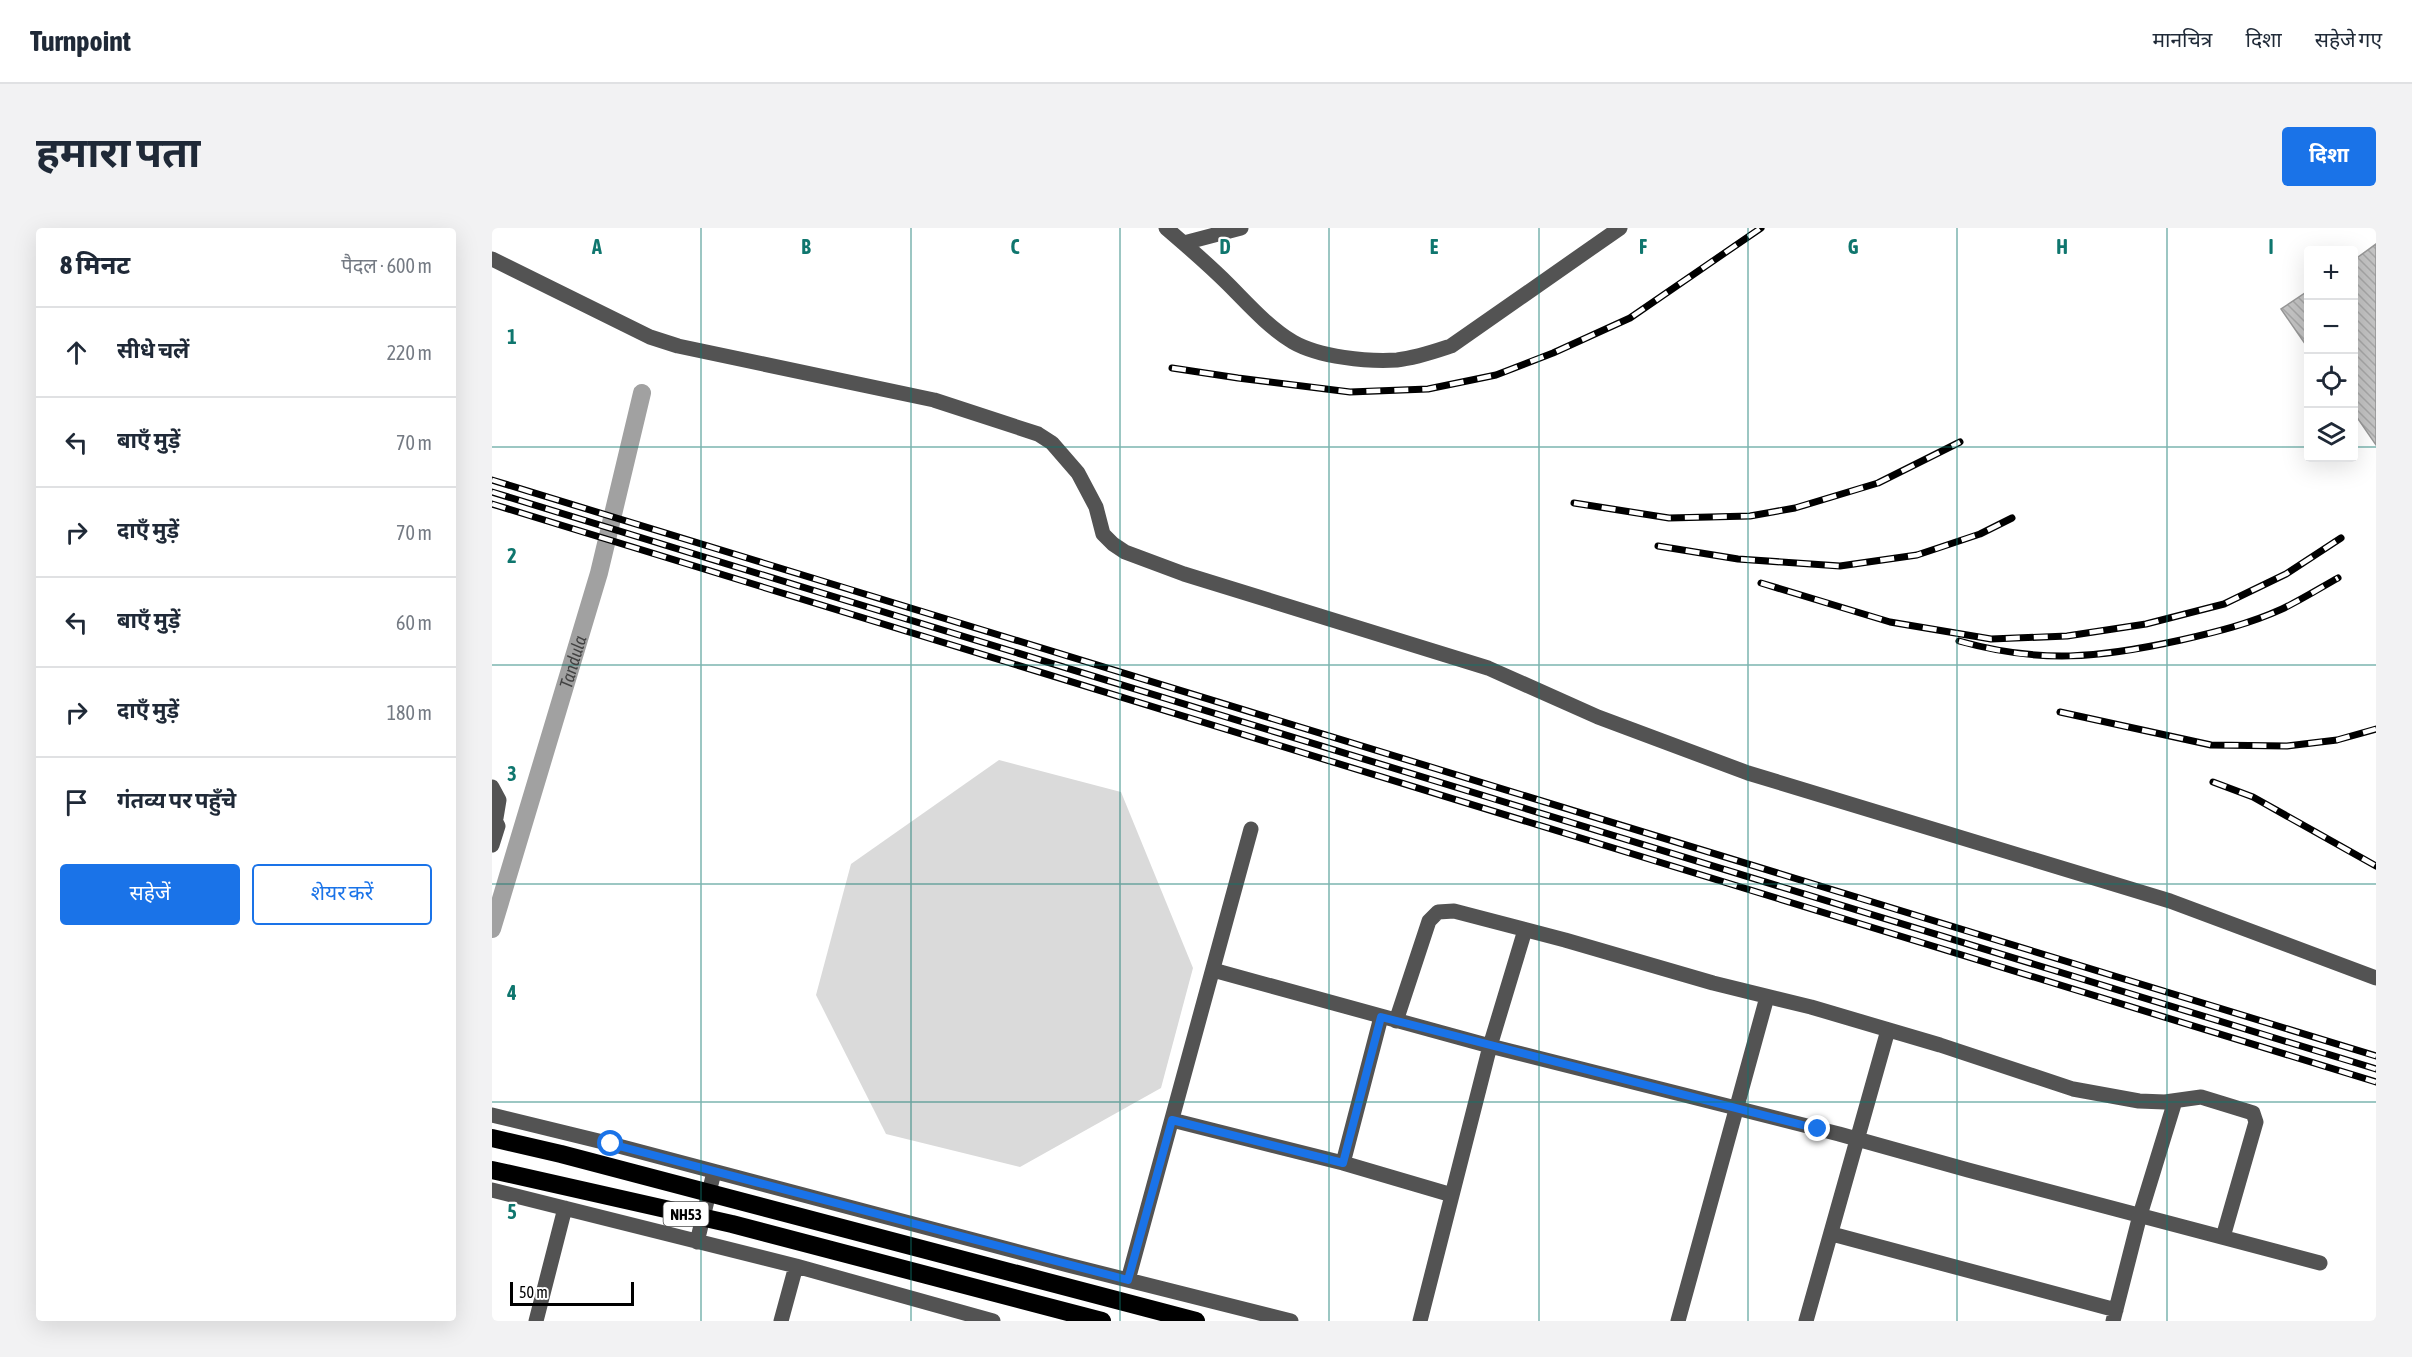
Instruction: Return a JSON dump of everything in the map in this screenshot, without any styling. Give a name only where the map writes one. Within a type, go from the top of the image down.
[{"type":"highway","name":"NH53","points":[[492,1138],[561,1154],[1196,1321]]},
{"type":"highway","name":"NH53","points":[[492,1170],[732,1224],[1102,1321]]},
{"type":"street","points":[[1166,228],[1258,314],[1295,342],[1317,351],[1337,355],[1397,360],[1424,356],[1451,346],[1620,228]]},
{"type":"street","points":[[1184,243],[1241,228]]},
{"type":"street","points":[[492,259],[650,336],[678,346],[934,400],[1038,434],[1052,443],[1078,473],[1096,507],[1103,534],[1113,544],[1135,556],[1195,578],[1488,668],[1598,717],[1748,773],[2170,901],[2376,978]]},
{"type":"street","points":[[492,787],[498,794],[499,800],[494,816],[498,831],[492,845]]},
{"type":"street","points":[[1128,1280],[1251,829]]},
{"type":"street","points":[[1343,1163],[1388,1019],[1433,915],[1445,911],[1525,930],[1888,1030],[2073,1089],[2139,1101],[2175,1101],[2201,1096],[2248,1109],[2255,1117],[2254,1132],[2223,1237]]},
{"type":"street","points":[[1420,1321],[1490,1046],[1525,930]]},
{"type":"street","points":[[1213,970],[1490,1046],[1857,1139],[2320,1263]]},
{"type":"street","points":[[1680,1321],[1735,1108],[1767,996]]},
{"type":"street","points":[[1806,1321],[1888,1030]]},
{"type":"street","points":[[1832,1234],[2115,1316],[2140,1215],[2175,1101]]},
{"type":"street","points":[[492,1115],[1291,1321]]},
{"type":"street","points":[[1172,1120],[1343,1163],[1452,1195]]},
{"type":"street","points":[[697,1242],[714,1172]]},
{"type":"street","points":[[492,1190],[796,1266],[993,1321]]},
{"type":"street","points":[[536,1321],[565,1209]]},
{"type":"street","points":[[781,1321],[796,1266]]},
{"type":"shaded area","points":[[999,760],[1121,792],[1193,968],[1161,1088],[1020,1167],[886,1134],[816,995],[851,864]]},
{"type":"building","points":[[2376,244],[2376,445],[2358,419],[2358,257]]},
{"type":"building","points":[[2304,294],[2304,342],[2281,309]]},
{"type":"waterway","name":"Tandula","points":[[492,929],[599,573],[642,393]]},
{"type":"railway","points":[[1172,368],[1350,392],[1428,389],[1496,375],[1553,353],[1630,318],[1761,228]]},
{"type":"railway","points":[[1574,503],[1669,518],[1750,516],[1795,508],[1878,483],[1960,442]]},
{"type":"railway","points":[[492,480],[2376,1056]]},
{"type":"railway","points":[[492,492],[2376,1069]]},
{"type":"railway","points":[[492,504],[2376,1082]]},
{"type":"railway","points":[[1658,546],[1738,559],[1840,566],[1917,555],[1980,534],[2012,518]]},
{"type":"railway","points":[[1761,583],[1890,622],[1991,639],[2067,636],[2146,624],[2224,604],[2286,574],[2341,538]]},
{"type":"railway","points":[[1959,641],[2044,656],[2123,651],[2181,640],[2245,623],[2282,609],[2338,578]]},
{"type":"railway","points":[[2060,712],[2211,745],[2287,746],[2337,740],[2376,729]]},
{"type":"railway","points":[[2213,782],[2253,797],[2376,866]]},
{"type":"route","points":[[611,1144],[1128,1280],[1172,1120],[1343,1163],[1381,1017],[1818,1129]]}]
